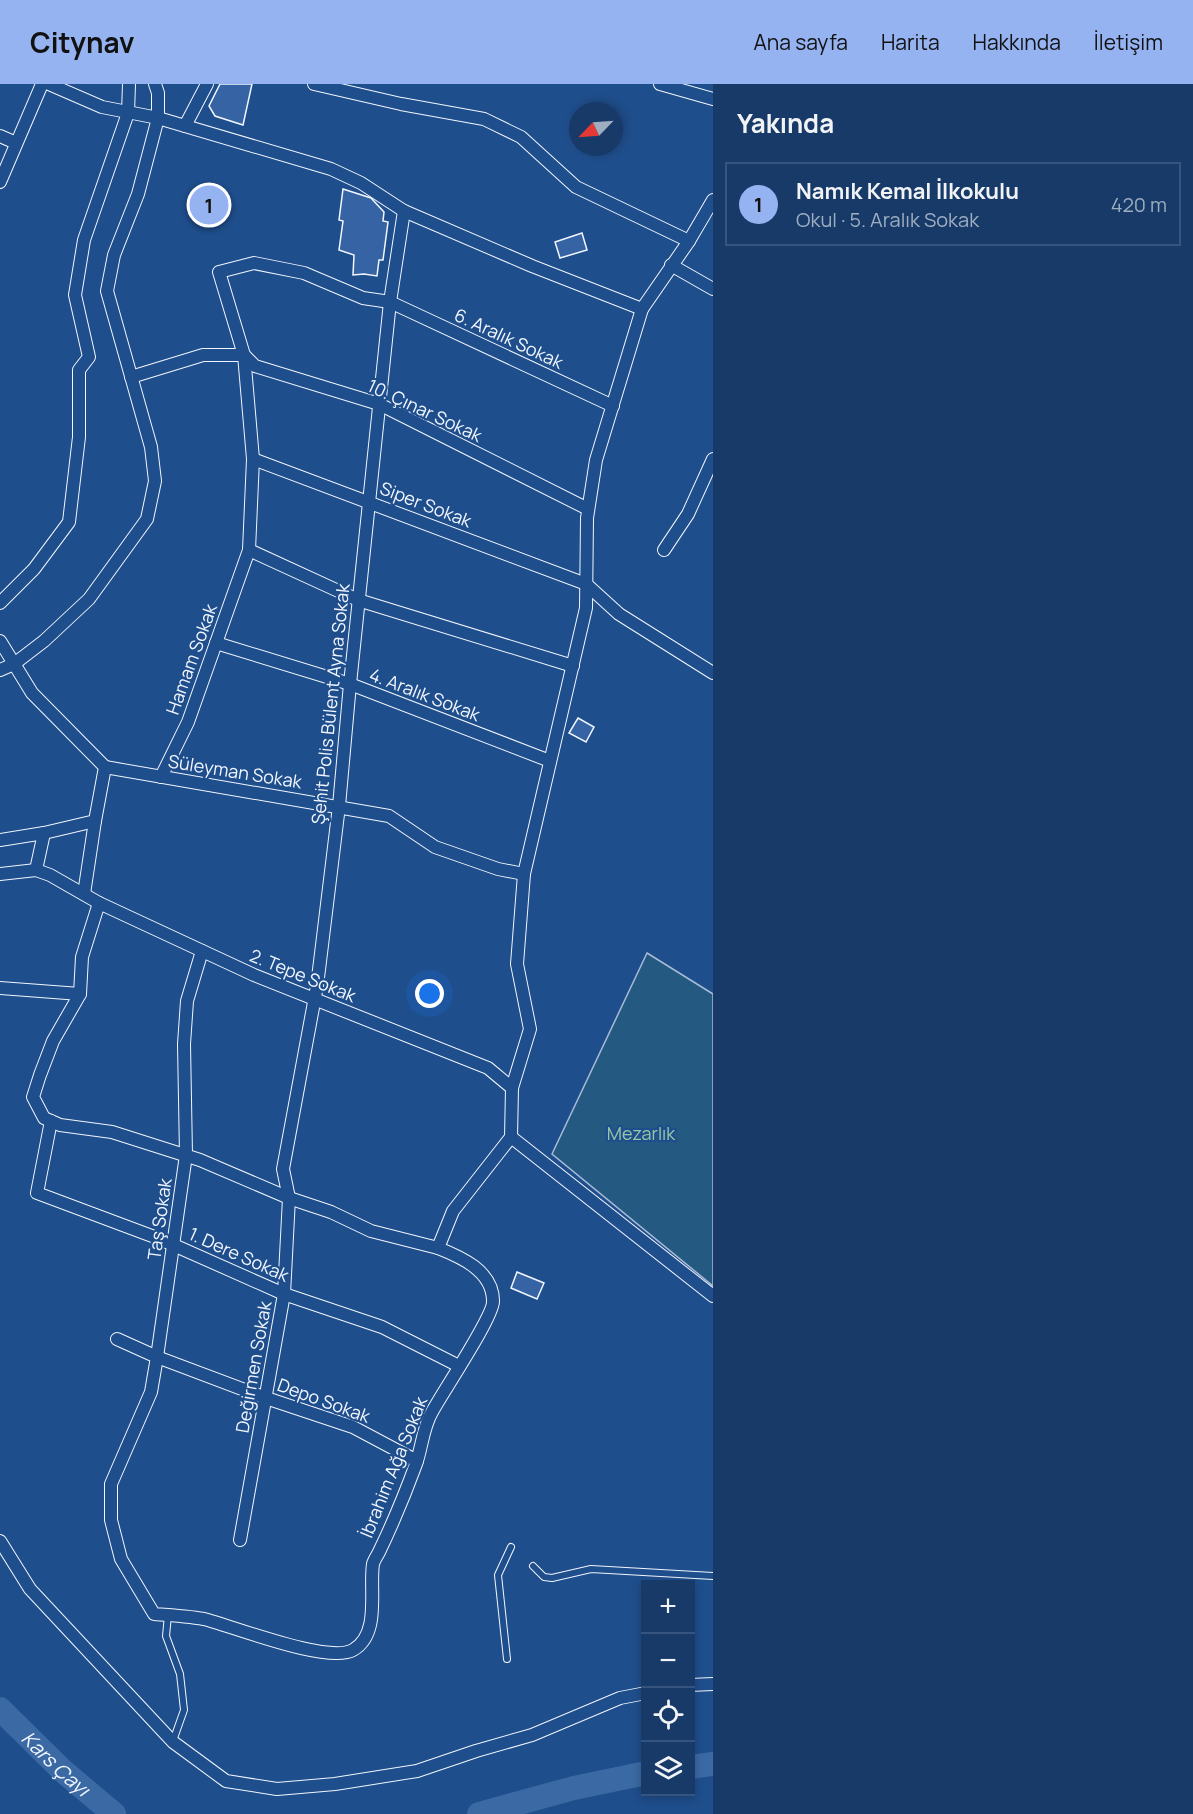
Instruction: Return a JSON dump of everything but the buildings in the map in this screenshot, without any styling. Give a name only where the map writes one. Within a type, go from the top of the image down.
[{"type":"street","points":[[0,182],[42,84]]},
{"type":"street","points":[[49,84],[102,107],[158,118],[330,169],[361,183],[404,211],[532,266],[642,309]]},
{"type":"street","points":[[0,603],[34,569],[69,522],[79,437],[79,370],[89,357],[75,295],[84,240],[128,113],[129,84]]},
{"type":"street","points":[[0,670],[14,664],[44,641],[88,599],[147,519],[155,481],[151,447],[107,291],[114,255],[138,194],[158,118],[156,84]]},
{"type":"street","points":[[185,126],[207,84]]},
{"type":"street","points":[[314,84],[401,104],[484,119],[521,137],[576,186],[688,241]]},
{"type":"street","points":[[660,84],[713,99]]},
{"type":"street","points":[[0,136],[16,143]]},
{"type":"street","points":[[438,1248],[453,1211],[511,1137],[512,1088],[530,1029],[517,964],[524,874],[586,608],[588,509],[596,460],[642,309],[713,200]]},
{"type":"street","name":"Şehit Polis Bülent Ayna Sokak","points":[[290,1198],[283,1169],[314,1000],[339,806],[358,600],[390,302],[404,211]]},
{"type":"street","name":"6. Aralık Sokak","points":[[244,355],[219,272],[254,263],[303,273],[363,297],[390,302],[613,406]]},
{"type":"street","points":[[671,264],[713,289]]},
{"type":"street","points":[[131,376],[203,356],[244,355]]},
{"type":"street","name":"10. Çınar Sokak","points":[[244,355],[255,366],[379,404],[588,509]]},
{"type":"street","name":"Hamam Sokak","points":[[161,777],[188,722],[249,550],[253,459],[244,355]]},
{"type":"street","name":"Siper Sokak","points":[[253,459],[586,584]]},
{"type":"street","points":[[664,550],[688,514],[713,459]]},
{"type":"street","points":[[249,550],[358,600],[573,666]]},
{"type":"street","points":[[586,584],[619,614],[713,673]]},
{"type":"street","points":[[0,641],[32,693],[105,767],[84,894]]},
{"type":"street","name":"4. Aralık Sokak","points":[[216,643],[350,684],[550,761]]},
{"type":"street","name":"Süleyman Sokak","points":[[105,767],[389,816],[435,847],[498,869],[524,874]]},
{"type":"street","points":[[0,840],[95,821]]},
{"type":"street","points":[[0,874],[36,870],[44,833]]},
{"type":"street","name":"2. Tepe Sokak","points":[[36,870],[50,875],[99,903],[254,975],[488,1068],[512,1088]]},
{"type":"street","points":[[51,1121],[44,1118],[33,1098],[53,1041],[80,994],[82,957],[99,903]]},
{"type":"street","name":"Taş Sokak","points":[[168,1615],[154,1614],[121,1559],[111,1520],[111,1484],[151,1392],[157,1357],[186,1155],[184,1044],[187,1001],[202,951]]},
{"type":"street","points":[[0,988],[80,994]]},
{"type":"street","name":"İbrahim Ağa Sokak","points":[[51,1121],[60,1125],[112,1132],[186,1155],[290,1198],[331,1212],[371,1231],[460,1256],[482,1273],[492,1288],[494,1303],[430,1415],[417,1461],[397,1515],[373,1563],[371,1624],[355,1649],[343,1653],[310,1650],[202,1619],[168,1615]]},
{"type":"street","name":"1. Dere Sokak","points":[[51,1121],[37,1193],[173,1245],[284,1294],[382,1327],[459,1366]]},
{"type":"street","points":[[511,1137],[713,1296]]},
{"type":"street","name":"Değirmen Sokak","points":[[240,1540],[284,1294],[290,1198]]},
{"type":"street","name":"Depo Sokak","points":[[117,1339],[157,1357],[266,1398],[353,1427],[417,1461]]},
{"type":"street","points":[[0,1541],[30,1588],[173,1742],[226,1781],[278,1789],[324,1785],[417,1771],[532,1735],[620,1698],[641,1694]]},
{"type":"street","points":[[695,1685],[713,1684]]},
{"type":"lane","points":[[507,1659],[498,1575],[511,1546]]},
{"type":"lane","points":[[533,1566],[544,1577],[552,1578],[591,1569],[713,1576]]},
{"type":"lane","points":[[168,1615],[166,1636],[180,1674],[184,1710],[173,1742]]},
{"type":"green space","name":"Mezarlık","points":[[647,953],[713,994],[713,1286],[552,1154]]},
{"type":"waterway","name":"Kars Çayı","points":[[0,1709],[63,1771],[114,1814]]},
{"type":"waterway","name":"Kars Çayı","points":[[695,1766],[713,1764]]},
{"type":"waterway","name":"Kars Çayı","points":[[479,1814],[574,1788],[641,1774]]},
{"type":"place","name":"Namık Kemal İlkokulu","points":[[209,205]]}]
